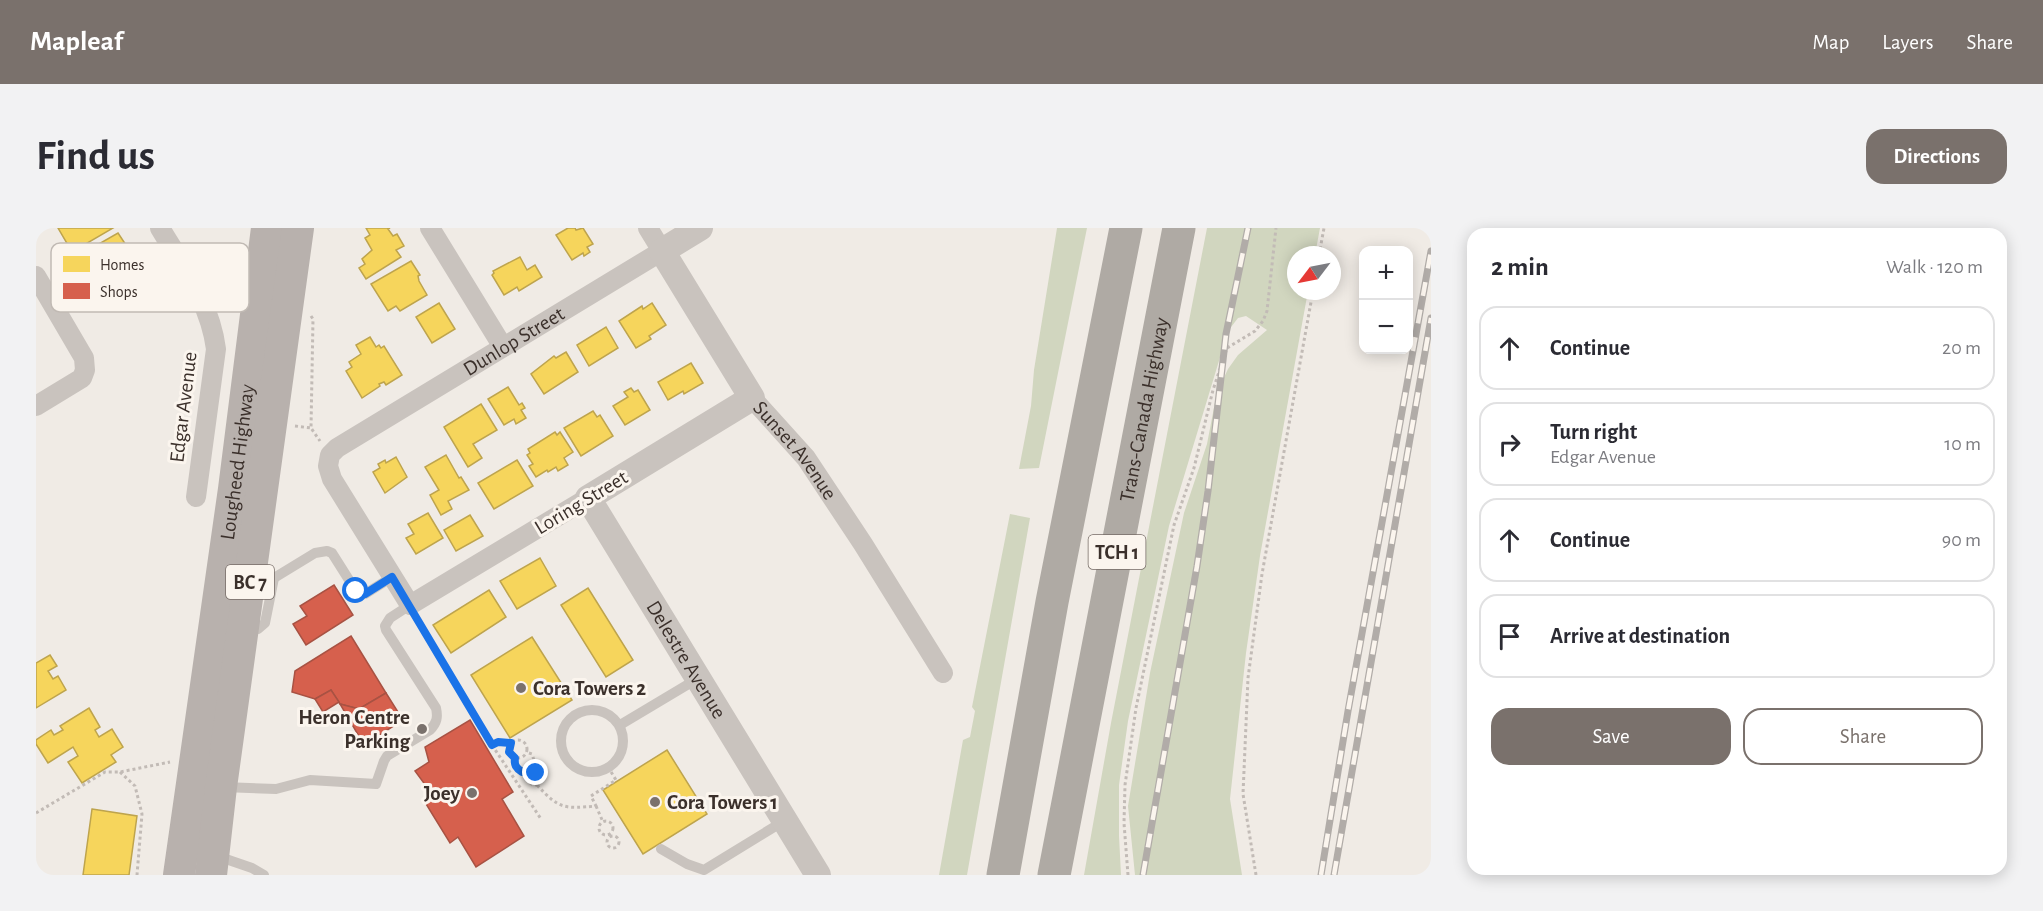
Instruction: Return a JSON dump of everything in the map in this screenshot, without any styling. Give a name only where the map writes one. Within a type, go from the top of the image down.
[{"type":"highway","name":"TCH 1","points":[[1003,875],[1052,602],[1126,228]]},
{"type":"highway","name":"Trans-Canada Highway","points":[[1054,875],[1179,228]]},
{"type":"main road","name":"Lougheed Highway","points":[[202,868],[208,778],[207,720],[267,228]]},
{"type":"main road","name":"Lougheed Highway","points":[[208,778],[256,567],[298,228]]},
{"type":"street","name":"Edgar Avenue","points":[[160,228],[169,243]]},
{"type":"street","points":[[430,228],[503,347]]},
{"type":"street","name":"Sunset Avenue","points":[[648,228],[752,398],[806,458],[863,544],[942,673]]},
{"type":"street","name":"Dunlop Street","points":[[330,455],[700,228]]},
{"type":"street","points":[[36,276],[51,302]]},
{"type":"street","points":[[36,406],[82,378],[86,366],[84,358],[57,312]]},
{"type":"street","name":"Edgar Avenue","points":[[196,497],[216,349],[207,312]]},
{"type":"street","name":"Loring Street","points":[[410,605],[752,398]]},
{"type":"street","points":[[330,455],[328,466],[332,479],[410,605]]},
{"type":"street","name":"Delestre Avenue","points":[[588,498],[818,875]]},
{"type":"lane","points":[[234,489],[241,528]]},
{"type":"lane","points":[[256,567],[321,551],[332,553],[356,591],[361,594],[365,594],[392,577]]},
{"type":"lane","points":[[208,778],[276,789],[310,780],[376,784],[387,756],[430,730],[437,716],[436,708],[385,626],[390,618],[410,605]]},
{"type":"lane","points":[[620,725],[698,678]]},
{"type":"lane","points":[[596,709],[605,712],[620,725],[623,746],[620,756],[608,767],[593,772],[582,770],[566,757],[561,738],[569,720],[576,714],[596,709]]},
{"type":"lane","points":[[661,849],[696,868],[707,869],[784,821]]},
{"type":"lane","points":[[202,868],[252,868],[263,875],[269,875]]},
{"type":"path","points":[[1128,875],[1124,823],[1125,785],[1136,708],[1162,576],[1174,525],[1194,468],[1220,366],[1227,348],[1255,331],[1267,311],[1276,228]]},
{"type":"path","points":[[1321,246],[1324,228]]},
{"type":"path","points":[[1256,875],[1243,794],[1248,678],[1262,574],[1311,300]]},
{"type":"path","points":[[307,311],[313,319],[311,428],[330,455]]},
{"type":"path","points":[[290,425],[311,428]]},
{"type":"path","points":[[410,605],[492,745],[541,819]]},
{"type":"path","points":[[492,745],[498,742],[522,741],[526,746],[526,752],[523,756],[515,758]]},
{"type":"path","points":[[511,743],[509,752],[515,758]]},
{"type":"path","points":[[526,752],[532,754],[534,760],[534,766],[530,772],[530,783],[537,785],[552,801],[569,809],[596,806]]},
{"type":"path","points":[[515,758],[514,764],[517,769],[522,772],[536,773],[540,777],[540,783],[537,785]]},
{"type":"path","points":[[36,813],[105,772],[120,772],[179,761],[208,778]]},
{"type":"path","points":[[603,822],[591,795],[616,780],[608,767]]},
{"type":"path","points":[[120,772],[135,786],[142,814],[137,875]]},
{"type":"path","points":[[610,836],[608,846],[617,848],[620,844],[616,837],[610,836],[601,833],[599,826],[603,822],[609,822],[612,825],[613,830],[610,836]]},
{"type":"green space","points":[[1057,228],[1087,228],[1039,468],[1019,469],[1031,406],[1034,370]]},
{"type":"green space","points":[[1207,228],[1320,228],[1317,246],[1287,246],[1287,300],[1306,300],[1260,556],[1246,653],[1230,799],[1242,875],[1135,875],[1128,806],[1150,673],[1184,513],[1207,444],[1217,392],[1238,355],[1267,330],[1246,316],[1238,318],[1228,331],[1169,526],[1128,721],[1119,785],[1121,875],[1084,875],[1111,723]]},
{"type":"green space","points":[[1010,514],[1030,518],[967,875],[939,875],[963,740],[970,737],[975,711],[972,707]]},
{"type":"building: Homes","points":[[58,228],[113,228],[87,243],[67,243]]},
{"type":"building: Homes","points":[[366,228],[390,228],[388,229],[393,236],[397,234],[404,246],[396,250],[401,257],[366,279],[359,268],[365,264],[362,259],[372,250],[365,238],[370,235]]},
{"type":"building: Homes","points":[[568,228],[576,230],[583,228],[593,244],[587,247],[590,252],[584,256],[583,253],[572,260],[556,235]]},
{"type":"building: Homes","points":[[118,233],[125,243],[100,243]]},
{"type":"building: Homes","points":[[520,257],[527,270],[535,265],[542,277],[519,291],[517,287],[504,295],[492,275],[493,271]]},
{"type":"building: Homes","points":[[411,261],[420,275],[418,276],[419,281],[427,295],[400,311],[396,306],[388,311],[371,284]]},
{"type":"building: Homes","points":[[439,303],[455,329],[432,343],[416,317]]},
{"type":"building: Homes","points":[[652,303],[666,325],[649,336],[651,339],[636,348],[619,321],[642,306],[643,309]]},
{"type":"building: Homes","points":[[606,327],[618,348],[589,366],[577,345]]},
{"type":"building: Homes","points":[[370,337],[376,347],[384,346],[402,375],[386,385],[384,382],[379,384],[380,386],[362,398],[346,371],[352,367],[349,362],[361,354],[356,345]]},
{"type":"building: Homes","points":[[566,352],[578,372],[544,394],[531,374],[554,356],[556,358]]},
{"type":"building: Homes","points":[[691,363],[703,383],[668,400],[658,382]]},
{"type":"building: Homes","points":[[508,387],[519,405],[522,403],[525,408],[521,410],[526,418],[516,424],[514,419],[504,425],[488,399]]},
{"type":"building: Homes","points":[[631,388],[634,392],[638,390],[650,410],[625,425],[613,406],[628,397],[624,392]]},
{"type":"building: Homes","points":[[481,404],[497,430],[473,444],[482,458],[468,467],[444,427]]},
{"type":"building: Homes","points":[[593,411],[597,417],[600,415],[613,436],[581,456],[564,428]]},
{"type":"building: Homes","points":[[555,432],[557,435],[560,432],[573,452],[564,458],[568,465],[558,471],[556,467],[548,472],[547,470],[536,477],[529,466],[533,464],[527,455],[530,453],[528,449]]},
{"type":"building: Homes","points":[[446,455],[469,490],[448,501],[452,509],[441,515],[430,495],[439,490],[425,467]]},
{"type":"building: Homes","points":[[396,457],[407,477],[385,493],[373,472],[380,468],[378,464],[385,460],[386,463]]},
{"type":"building: Homes","points":[[517,460],[533,486],[494,509],[478,483]]},
{"type":"building: Homes","points":[[428,513],[443,538],[416,554],[406,538],[414,534],[408,524]]},
{"type":"building: Homes","points":[[470,515],[483,536],[456,551],[444,530]]},
{"type":"building: Homes","points":[[540,558],[556,586],[517,609],[500,581]]},
{"type":"building: Homes","points":[[588,588],[633,660],[606,677],[561,605]]},
{"type":"building: Homes","points":[[489,590],[506,617],[451,653],[433,625]]},
{"type":"building: Homes","name":"Cora Towers 2","points":[[532,637],[572,700],[510,738],[471,675]]},
{"type":"building: Homes","points":[[50,655],[57,666],[48,671],[53,679],[58,676],[66,690],[36,708],[36,663]]},
{"type":"building: Homes","points":[[89,708],[100,727],[95,730],[99,737],[112,729],[123,747],[111,755],[116,762],[82,783],[68,762],[78,756],[73,747],[48,763],[36,744],[36,740],[51,730],[54,735],[63,730],[60,726]]},
{"type":"building: Homes","name":"Cora Towers 1","points":[[667,750],[707,814],[643,854],[603,790]]},
{"type":"building: Homes","points":[[92,809],[137,816],[129,875],[83,875]]},
{"type":"building: Shops","points":[[334,585],[353,615],[306,645],[293,624],[307,616],[300,606]]},
{"type":"building: Shops","points":[[351,636],[386,693],[359,709],[340,704],[331,690],[315,699],[292,692],[295,671]]},
{"type":"building: Shops","points":[[331,690],[339,702],[323,712],[315,699]]},
{"type":"building: Shops","points":[[386,693],[403,720],[364,745],[340,704],[359,709]]},
{"type":"building: Shops","name":"Joey","points":[[470,720],[513,792],[502,799],[524,836],[476,867],[458,837],[450,843],[423,799],[432,794],[415,771],[429,762],[425,747]]},
{"type":"railway","points":[[1143,875],[1197,566],[1226,334],[1248,228]]},
{"type":"railway","points":[[1321,875],[1348,711],[1431,251]]},
{"type":"railway","points":[[1334,875],[1431,318]]},
{"type":"place","name":"Cora Towers 2","points":[[521,688]]},
{"type":"place","name":"Heron Centre Parking","points":[[422,729]]},
{"type":"place","name":"Joey","points":[[472,793]]},
{"type":"place","name":"Cora Towers 1","points":[[655,802]]},
{"type":"route","points":[[356,591],[365,594],[392,577],[492,745],[498,742],[511,743],[509,752],[515,758],[514,764],[517,769],[522,772],[528,771],[531,774],[536,773]]}]
